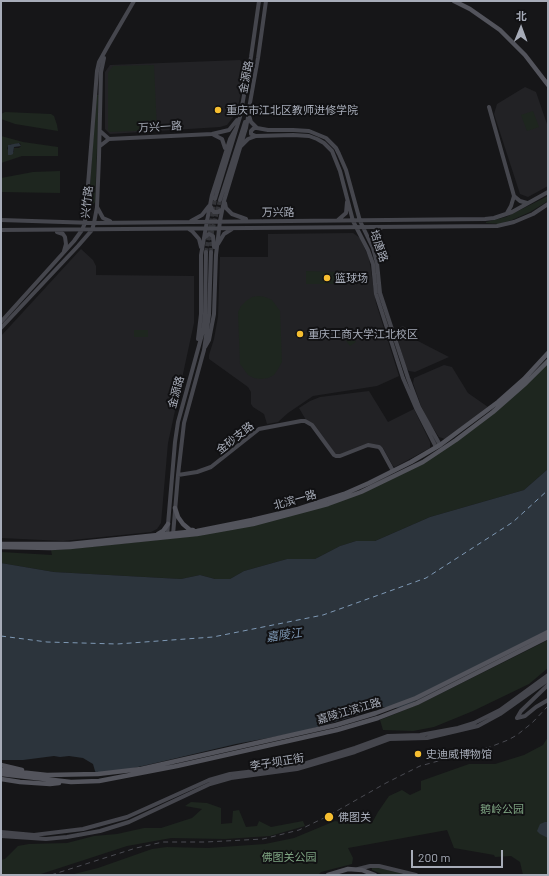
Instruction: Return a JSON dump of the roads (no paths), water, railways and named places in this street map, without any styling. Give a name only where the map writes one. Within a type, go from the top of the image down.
[{"type":"main road","name":"兴竹路","points":[[1,322],[62,255],[82,230],[85,223],[97,71],[99,62],[134,1]]},
{"type":"main road","name":"金源路","points":[[218,198],[240,117],[259,1]]},
{"type":"main road","name":"金源路","points":[[218,198],[248,112],[258,58],[266,1]]},
{"type":"main road","points":[[454,1],[470,9],[500,30],[525,56],[548,85]]},
{"type":"main road","name":"兴竹路","points":[[1,328],[92,230],[97,207],[101,72],[109,44]]},
{"type":"main road","points":[[488,107],[514,196],[511,206],[505,215]]},
{"type":"main road","points":[[248,112],[251,122],[257,128],[254,128],[251,131],[251,134],[256,136]]},
{"type":"main road","points":[[201,255],[207,221],[242,146],[248,112]]},
{"type":"main road","name":"万兴一路","points":[[109,139],[212,134],[229,130],[240,117]]},
{"type":"main road","points":[[223,207],[218,212],[212,212],[211,208],[218,198],[226,151],[230,139],[237,127]]},
{"type":"main road","name":"培唐路","points":[[257,128],[268,130],[310,131],[318,134],[330,142],[339,154],[346,170],[360,221],[373,248],[377,263],[380,293],[408,378],[419,407],[438,446]]},
{"type":"main road","points":[[99,146],[109,139],[100,131]]},
{"type":"main road","points":[[212,134],[222,139],[226,151]]},
{"type":"main road","points":[[242,146],[248,139],[256,136]]},
{"type":"main road","name":"培唐路","points":[[256,136],[308,136],[324,143],[332,151],[338,165],[356,227],[368,250],[373,264],[376,294],[403,378],[416,408],[438,446]]},
{"type":"main road","name":"万兴路","points":[[1,220],[119,223],[485,219],[505,215],[548,192]]},
{"type":"main road","points":[[514,196],[522,202],[528,203]]},
{"type":"main road","points":[[204,350],[209,340],[213,324],[216,248],[218,228],[223,207],[218,198]]},
{"type":"main road","points":[[218,198],[232,214],[253,221]]},
{"type":"main road","points":[[189,222],[198,218],[218,198]]},
{"type":"main road","points":[[333,221],[341,218],[346,212],[347,198]]},
{"type":"main road","name":"万兴路","points":[[1,230],[506,225],[533,214],[548,204]]},
{"type":"main road","points":[[97,207],[103,218],[108,221],[119,223]]},
{"type":"main road","points":[[244,221],[241,225],[245,228]]},
{"type":"main road","points":[[169,229],[175,227],[176,225],[176,223],[172,222]]},
{"type":"main road","points":[[373,248],[372,237],[374,231],[389,226]]},
{"type":"main road","points":[[186,228],[192,231],[199,238],[201,255],[201,314],[198,349]]},
{"type":"main road","points":[[216,248],[224,234],[234,228]]},
{"type":"main road","points":[[46,230],[64,235],[66,244],[62,255]]},
{"type":"main road","points":[[204,238],[209,234],[214,237],[216,255]]},
{"type":"main road","name":"金源路","points":[[167,536],[178,422],[198,349],[205,314],[208,252],[209,315],[204,350],[184,423],[173,535]]},
{"type":"main road","name":"北滨一路","points":[[1,547],[70,547],[167,536],[252,520],[298,509],[344,494],[393,471],[438,446],[498,402],[524,379],[548,353]]},
{"type":"main road","name":"北滨一路","points":[[173,535],[197,534],[253,524],[299,513],[328,504],[374,485],[423,462],[456,440],[493,412],[548,361]]},
{"type":"main road","name":"金砂支路","points":[[178,475],[197,472],[211,467],[259,429],[301,421],[305,421],[312,425],[336,456],[340,456],[364,446],[372,445],[379,447],[393,471]]},
{"type":"main road","points":[[169,507],[172,510],[176,508],[178,517],[183,524],[190,530],[197,531]]},
{"type":"main road","points":[[155,535],[163,531],[168,524]]},
{"type":"main road","name":"北滨一路","points":[[1,544],[70,544],[155,535],[167,536]]},
{"type":"main road","name":"嘉陵江滨江路","points":[[141,771],[336,725],[376,713],[416,698],[548,632]]},
{"type":"main road","name":"嘉陵江滨江路","points":[[141,771],[337,730],[378,718],[417,703],[548,636]]},
{"type":"main road","name":"李子坝正街","points":[[304,766],[388,736],[426,734],[458,728],[474,723],[500,710],[548,675]]},
{"type":"main road","name":"李子坝正街","points":[[1,832],[34,835],[72,831],[99,826],[127,817],[209,780],[304,766],[355,752],[390,739],[427,738],[478,726],[500,714],[548,680]]},
{"type":"main road","points":[[548,686],[521,711],[517,718],[525,716],[548,700]]},
{"type":"main road","points":[[1,765],[47,775]]},
{"type":"main road","points":[[1,770],[47,775],[141,771]]},
{"type":"main road","points":[[1,779],[50,784],[99,780],[141,771]]},
{"type":"main road","points":[[1,774],[71,782]]},
{"type":"main road","name":"李子坝正街","points":[[1,836],[46,839],[100,831],[129,822],[210,784],[231,776]]},
{"type":"main road","points":[[328,875],[341,870],[370,866],[379,866],[416,875]]},
{"type":"main road","points":[[355,869],[375,875]]},
{"type":"water","points":[[19,143],[21,146],[14,147],[13,154],[8,155],[8,145]]},
{"type":"water","name":"嘉陵江","points":[[548,469],[548,633],[402,708],[377,707],[351,717],[300,732],[236,744],[98,776],[93,764],[83,758],[54,756],[23,760],[1,760],[1,563],[54,572],[181,579],[200,575],[215,579],[230,579],[244,571],[287,559],[315,559],[340,546],[356,541],[375,541],[430,517],[524,490]]},
{"type":"water","points":[[548,822],[548,838],[537,831],[540,824]]},
{"type":"tunnel","points":[[206,252],[215,199]]},
{"type":"tunnel","points":[[211,252],[212,232],[220,200]]},
{"type":"railway","points":[[51,875],[136,848],[163,842],[206,842],[263,839],[299,830],[420,766],[490,747],[508,740],[532,723],[548,706]]},
{"type":"place","name":"重庆市江北区教师进修学院","points":[[218,110]]},
{"type":"place","name":"篮球场","points":[[327,278]]},
{"type":"place","name":"重庆工商大学江北校区","points":[[300,334]]},
{"type":"place","name":"史迪威博物馆","points":[[418,754]]},
{"type":"place","name":"佛图关","points":[[329,817]]},
{"type":"park label","name":"鹅岭公园","points":[[502,809]]},
{"type":"park label","name":"佛图关公园","points":[[289,857]]}]
